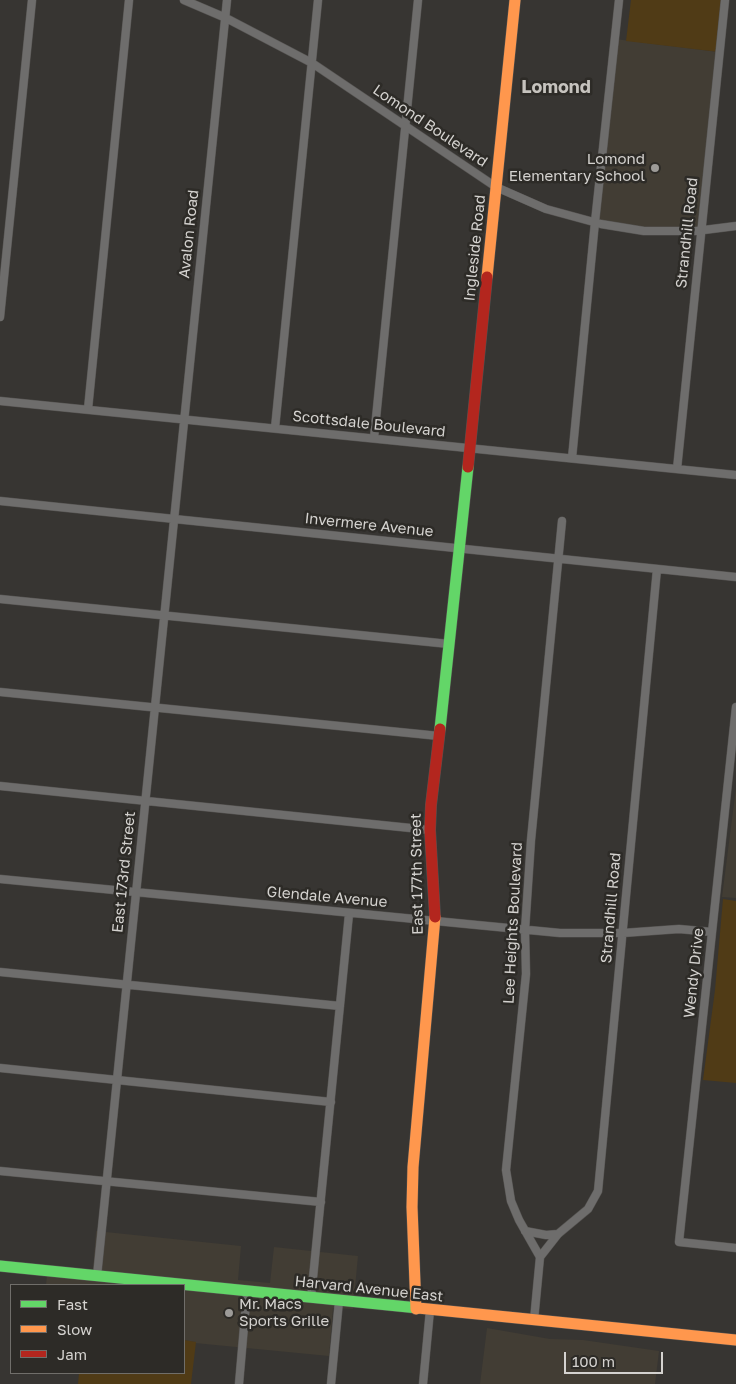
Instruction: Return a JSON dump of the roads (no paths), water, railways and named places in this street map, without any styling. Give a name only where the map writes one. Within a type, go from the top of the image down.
[{"type":"street","points":[[0,317],[32,0]]},
{"type":"street","points":[[88,409],[129,0]]},
{"type":"street","name":"Lomond Boulevard","points":[[184,0],[226,18],[312,63],[496,188],[546,209],[595,222],[644,231],[701,230],[736,226]]},
{"type":"street","name":"Avalon Road","points":[[178,472],[227,0]]},
{"type":"street","points":[[275,428],[318,0]]},
{"type":"street","points":[[374,438],[418,0]]},
{"type":"street","name":"Ingleside Road","points":[[465,499],[515,0]]},
{"type":"street","points":[[572,458],[619,0]]},
{"type":"street","name":"Strandhill Road","points":[[677,469],[724,0]]},
{"type":"street","name":"Scottsdale Boulevard","points":[[0,401],[736,475]]},
{"type":"street","name":"East 173rd Street","points":[[97,1276],[178,472]]},
{"type":"street","name":"East 177th Street","points":[[416,1308],[412,1207],[413,1167],[435,921],[430,830],[465,499]]},
{"type":"street","name":"Invermere Avenue","points":[[0,501],[736,577]]},
{"type":"street","name":"Lee Heights Boulevard","points":[[540,1257],[511,1201],[506,1170],[526,974],[525,930],[532,830],[562,521]]},
{"type":"street","name":"Strandhill Road","points":[[540,1257],[558,1234],[588,1209],[598,1191],[657,569]]},
{"type":"street","points":[[0,599],[449,644]]},
{"type":"street","points":[[0,692],[439,736]]},
{"type":"street","name":"Wendy Drive","points":[[736,707],[733,767],[712,932],[679,1242],[736,1248]]},
{"type":"street","points":[[0,786],[430,830]]},
{"type":"street","name":"Glendale Avenue","points":[[0,879],[560,933],[622,933],[680,929],[712,932]]},
{"type":"street","points":[[311,1298],[349,914]]},
{"type":"street","points":[[0,972],[340,1006]]},
{"type":"street","points":[[0,1068],[331,1102]]},
{"type":"street","points":[[0,1171],[321,1202]]},
{"type":"street","points":[[526,1231],[546,1235],[558,1234]]},
{"type":"street","points":[[534,1320],[540,1257]]},
{"type":"street","name":"Harvard Avenue East","points":[[0,1266],[172,1284]]},
{"type":"street","name":"Harvard Avenue East","points":[[185,1285],[736,1340]]},
{"type":"street","points":[[238,1384],[248,1292]]},
{"type":"street","points":[[331,1384],[339,1301]]},
{"type":"street","points":[[423,1384],[430,1310]]},
{"type":"place","name":"Lomond Elementary School","points":[[655,168]]},
{"type":"place","name":"Mr. Macs Sports Grille","points":[[229,1313]]},
{"type":"district","name":"Lomond","points":[[556,87]]}]
